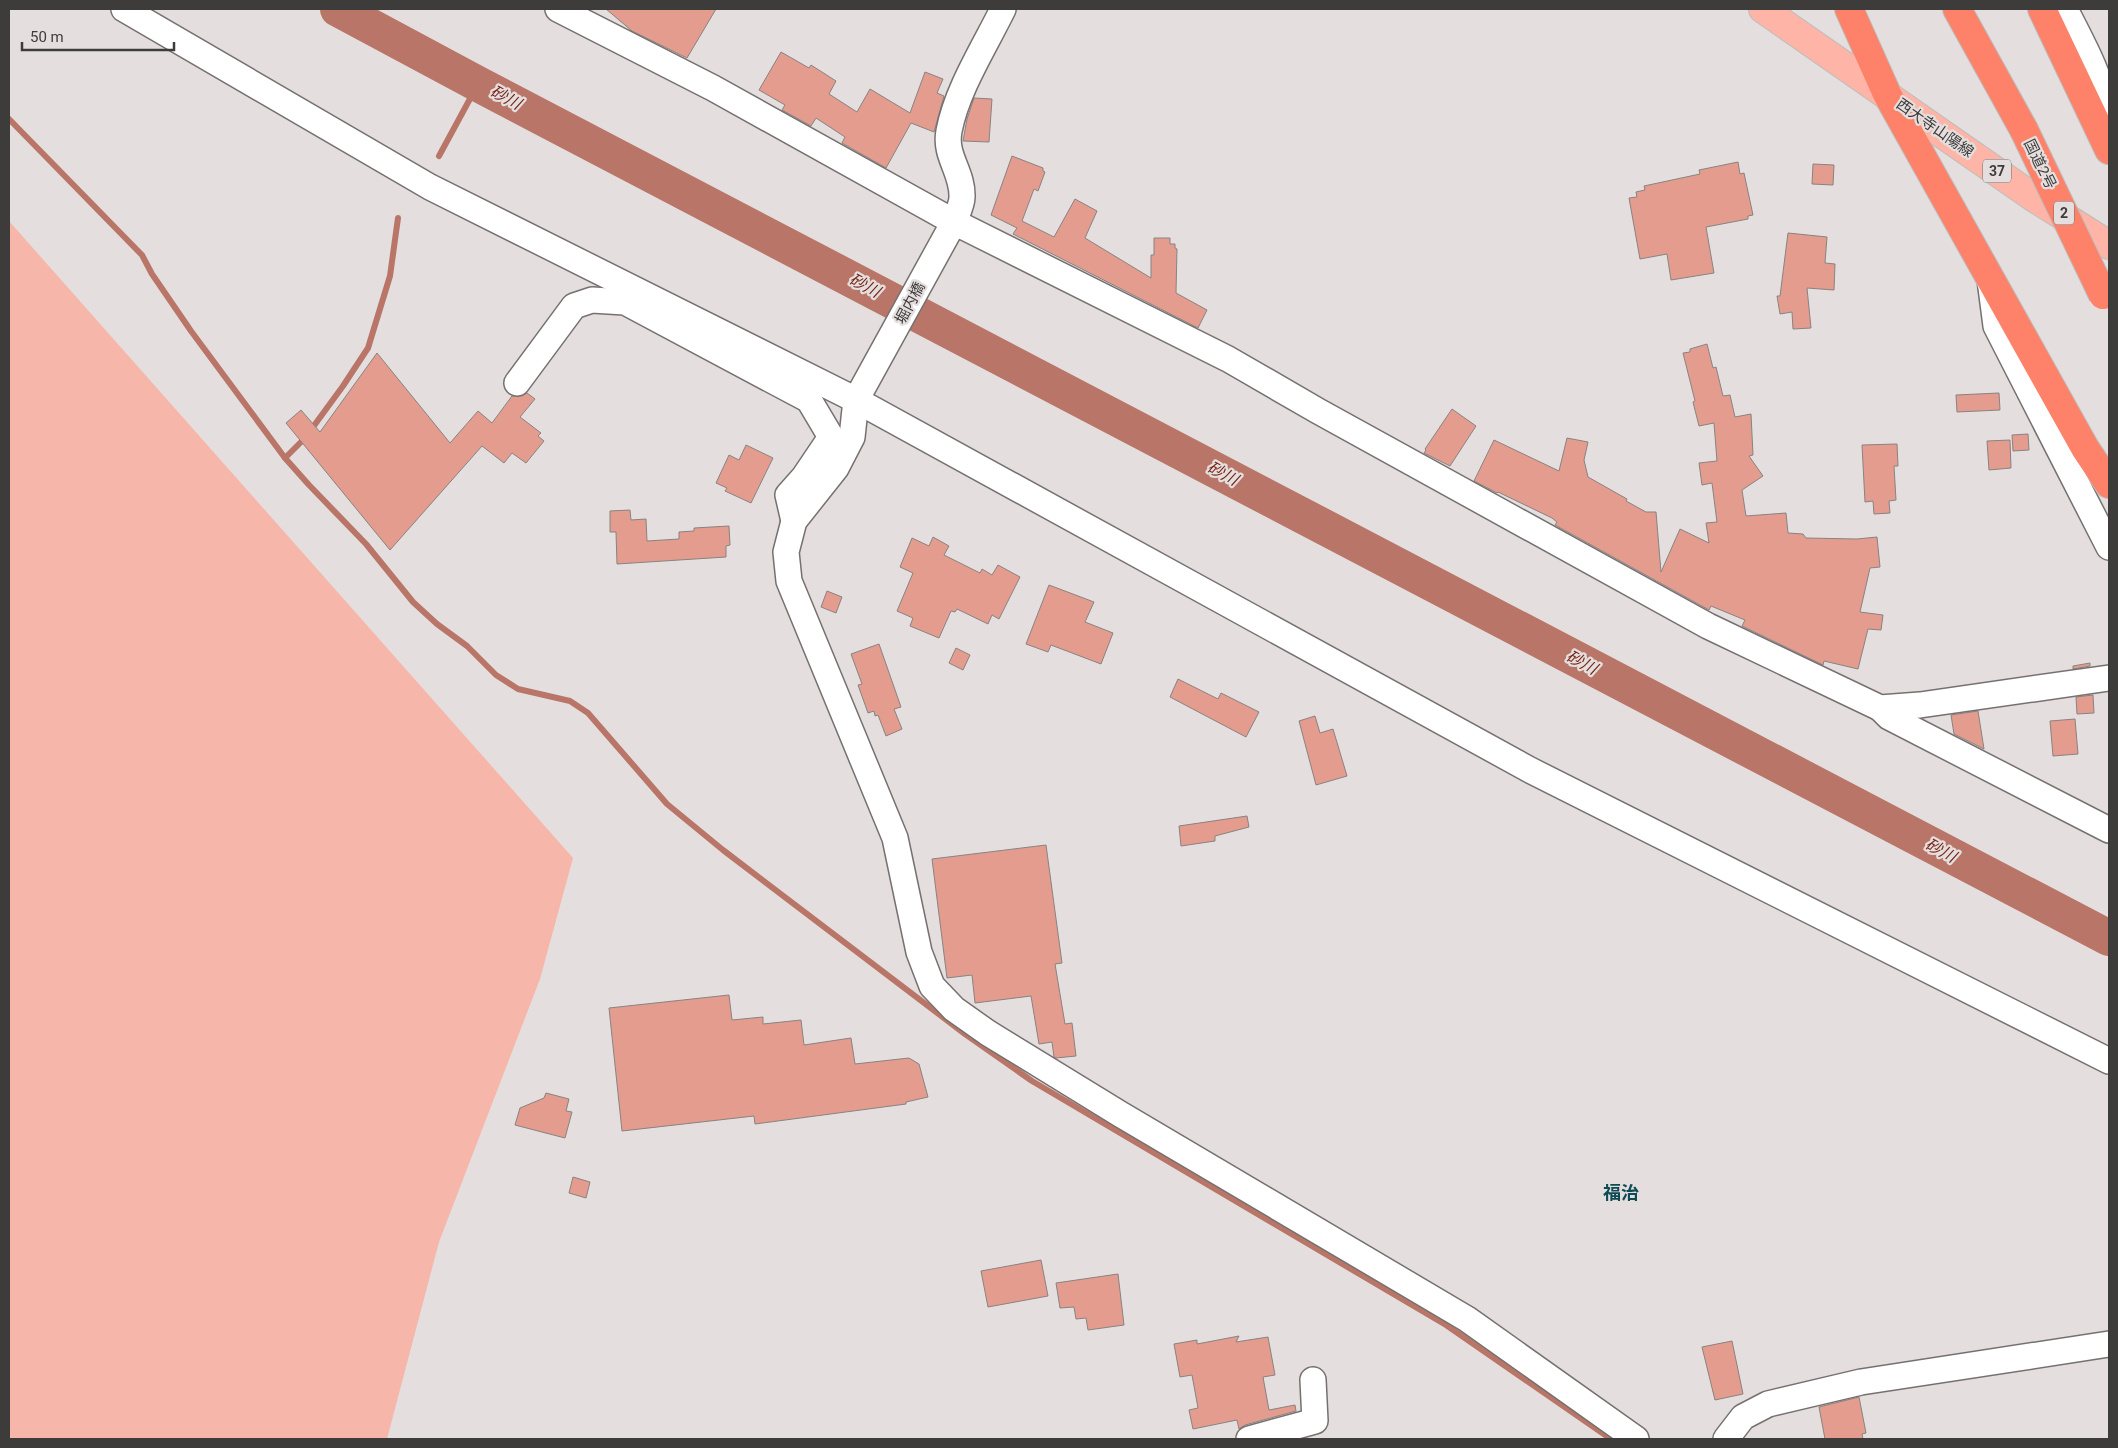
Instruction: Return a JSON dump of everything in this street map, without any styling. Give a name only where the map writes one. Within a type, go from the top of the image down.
[{"type":"highway","points":[[1849,9],[1887,94],[2085,448],[2109,484]]},
{"type":"highway","name":"国道2号","points":[[1957,9],[2024,130]]},
{"type":"highway","name":"国道2号","points":[[1970,9],[2024,130],[2106,301]]},
{"type":"highway","points":[[2042,9],[2109,145]]},
{"type":"main road","name":"西大寺山陽線","points":[[1763,9],[2033,197],[2109,245]]},
{"type":"street","points":[[124,9],[430,187],[861,392],[1530,770],[2109,1061]]},
{"type":"street","points":[[558,9],[713,88],[954,222],[1228,359],[1326,416],[1708,626],[1880,708],[1889,718],[2109,830]]},
{"type":"street","name":"堀内橋","points":[[861,392],[954,222],[963,198],[960,179],[949,154],[948,131],[962,91],[1003,9]]},
{"type":"street","points":[[2065,9],[2096,70],[2106,97],[2109,118]]},
{"type":"street","points":[[1990,280],[1996,326],[2109,547]]},
{"type":"street","points":[[517,383],[574,306],[592,300],[625,302],[809,400],[831,437],[804,477],[788,495],[794,521]]},
{"type":"street","points":[[861,392],[852,437],[836,468],[794,521],[786,552],[789,581],[894,838],[919,952],[932,986],[954,1009],[988,1033],[1120,1114],[1467,1319],[1636,1439]]},
{"type":"street","points":[[1880,708],[1920,705],[2109,678]]},
{"type":"street","points":[[1726,1439],[1743,1417],[1768,1404],[1861,1382],[2109,1344]]},
{"type":"street","points":[[1249,1439],[1315,1421],[1313,1380]]},
{"type":"shaded area","points":[[9,221],[573,858],[540,979],[439,1242],[387,1439],[9,1439]]},
{"type":"building","points":[[606,9],[716,9],[687,58],[632,31]]},
{"type":"building","points":[[781,52],[809,68],[811,65],[836,81],[829,94],[857,112],[870,89],[910,113],[925,72],[943,79],[937,93],[944,96],[934,132],[911,123],[886,168],[842,143],[845,137],[816,118],[811,126],[782,110],[785,105],[759,90]]},
{"type":"building","points":[[974,98],[992,99],[989,142],[963,141],[967,119]]},
{"type":"building","points":[[1012,156],[1043,168],[1045,172],[1038,191],[1034,189],[1022,221],[1054,237],[1075,199],[1097,211],[1085,238],[1151,278],[1151,255],[1154,255],[1154,238],[1170,238],[1170,244],[1175,244],[1177,249],[1176,293],[1207,310],[1198,328],[1013,234],[1017,228],[991,215]]},
{"type":"building","points":[[1738,162],[1740,174],[1744,173],[1753,215],[1748,216],[1748,219],[1706,227],[1714,273],[1671,280],[1667,254],[1640,259],[1629,198],[1637,197],[1636,192],[1645,190],[1644,186],[1700,174],[1699,170]]},
{"type":"building","points":[[1813,164],[1834,165],[1833,185],[1812,184]]},
{"type":"building","points":[[1788,233],[1827,237],[1825,263],[1835,264],[1834,290],[1807,288],[1811,328],[1793,329],[1792,312],[1780,314],[1777,296],[1780,296]]},
{"type":"building","points":[[1707,344],[1713,368],[1716,367],[1723,396],[1730,395],[1735,417],[1751,414],[1753,455],[1749,456],[1763,476],[1742,490],[1746,516],[1786,513],[1788,533],[1803,534],[1806,538],[1857,539],[1877,537],[1880,567],[1870,568],[1860,612],[1883,615],[1881,630],[1868,629],[1858,669],[1824,661],[1823,665],[1742,626],[1745,620],[1711,606],[1709,610],[1555,525],[1557,522],[1552,518],[1474,481],[1494,440],[1559,471],[1567,438],[1588,442],[1584,460],[1588,477],[1646,512],[1656,512],[1661,572],[1680,529],[1709,543],[1706,523],[1717,522],[1712,483],[1702,485],[1699,463],[1717,461],[1714,423],[1699,426],[1683,353],[1690,352],[1690,349]]},
{"type":"building","points":[[377,353],[450,443],[478,411],[492,423],[512,396],[522,396],[527,393],[535,399],[520,417],[541,433],[538,436],[544,441],[526,463],[512,453],[504,463],[482,446],[390,550],[286,423],[301,410],[320,432]]},
{"type":"building","points":[[1999,393],[2000,410],[1957,412],[1956,395]]},
{"type":"building","points":[[1452,409],[1476,426],[1450,466],[1424,453]]},
{"type":"building","points":[[2028,434],[2029,450],[2013,451],[2012,435]]},
{"type":"building","points":[[2010,440],[2011,468],[1989,470],[1987,441]]},
{"type":"building","points":[[1897,444],[1898,466],[1894,466],[1896,500],[1889,501],[1890,513],[1874,514],[1873,501],[1865,502],[1862,445]]},
{"type":"building","points":[[746,445],[773,458],[751,503],[725,491],[727,488],[716,483],[729,455],[739,460]]},
{"type":"building","points":[[630,510],[631,520],[646,519],[647,541],[679,539],[679,532],[694,531],[694,528],[729,526],[730,545],[726,546],[726,557],[617,564],[616,532],[610,532],[610,511]]},
{"type":"building","points":[[933,537],[949,546],[944,555],[980,573],[982,569],[992,575],[998,565],[1020,577],[999,619],[992,615],[988,624],[957,609],[955,612],[951,611],[939,638],[910,626],[913,618],[897,611],[913,573],[900,567],[912,538],[929,546]]},
{"type":"building","points":[[1049,585],[1094,602],[1085,622],[1113,633],[1101,664],[1051,645],[1048,652],[1026,644]]},
{"type":"building","points":[[827,591],[842,597],[836,613],[821,607]]},
{"type":"building","points":[[879,644],[901,707],[894,709],[902,729],[886,736],[878,715],[875,716],[874,711],[868,713],[858,685],[862,684],[851,654]]},
{"type":"building","points":[[956,648],[970,655],[963,670],[949,663]]},
{"type":"building","points":[[2090,663],[2090,666],[2073,669],[2073,666]]},
{"type":"building","points":[[1178,679],[1218,699],[1221,693],[1259,712],[1246,737],[1170,697]]},
{"type":"building","points":[[2093,695],[2094,713],[2077,714],[2076,697]]},
{"type":"building","points":[[1978,711],[1984,749],[1954,734],[1951,715]]},
{"type":"building","points":[[1315,716],[1320,733],[1333,729],[1347,776],[1316,785],[1299,721]]},
{"type":"building","points":[[2075,719],[2078,754],[2053,756],[2050,721]]},
{"type":"building","points":[[1247,816],[1249,827],[1215,836],[1215,841],[1181,846],[1179,826]]},
{"type":"building","points":[[1046,845],[1062,963],[1055,964],[1065,1024],[1072,1023],[1076,1056],[1056,1058],[1054,1057],[1052,1042],[1039,1044],[1031,996],[975,1003],[972,975],[947,978],[932,859]]},
{"type":"building","points":[[729,995],[732,1020],[763,1017],[763,1024],[801,1020],[804,1045],[851,1038],[855,1064],[909,1058],[919,1064],[928,1097],[906,1102],[906,1104],[755,1124],[754,1116],[622,1131],[609,1008]]},
{"type":"building","points":[[546,1093],[569,1099],[566,1111],[572,1112],[565,1138],[515,1125],[520,1108],[544,1098]]},
{"type":"building","points":[[573,1177],[590,1182],[586,1198],[569,1193]]},
{"type":"building","points":[[1041,1260],[1048,1296],[988,1307],[981,1271]]},
{"type":"building","points":[[1118,1274],[1124,1325],[1088,1330],[1086,1318],[1076,1319],[1074,1307],[1060,1308],[1056,1283]]},
{"type":"building","points":[[1239,1336],[1236,1342],[1268,1337],[1275,1375],[1263,1377],[1269,1410],[1295,1405],[1296,1411],[1245,1425],[1239,1429],[1237,1420],[1193,1429],[1189,1410],[1198,1408],[1192,1375],[1180,1377],[1174,1344],[1197,1340],[1197,1344]]},
{"type":"building","points":[[1732,1341],[1743,1394],[1715,1400],[1702,1347]]},
{"type":"building","points":[[1859,1397],[1866,1433],[1862,1434],[1863,1439],[1825,1439],[1819,1407]]},
{"type":"waterway","name":"砂川","points":[[338,9],[2109,938]]},
{"type":"waterway","points":[[439,156],[478,84]]},
{"type":"waterway","points":[[9,119],[142,255],[152,274],[191,331],[285,458],[366,544],[413,602],[437,624],[467,646],[496,675],[518,689],[570,701],[588,713],[667,804],[723,850],[965,1034],[1032,1081],[1446,1325],[1611,1439]]},
{"type":"waterway","points":[[285,458],[305,438],[368,348],[390,276],[398,218]]},
{"type":"district","name":"福治","points":[[1621,1193]]}]
